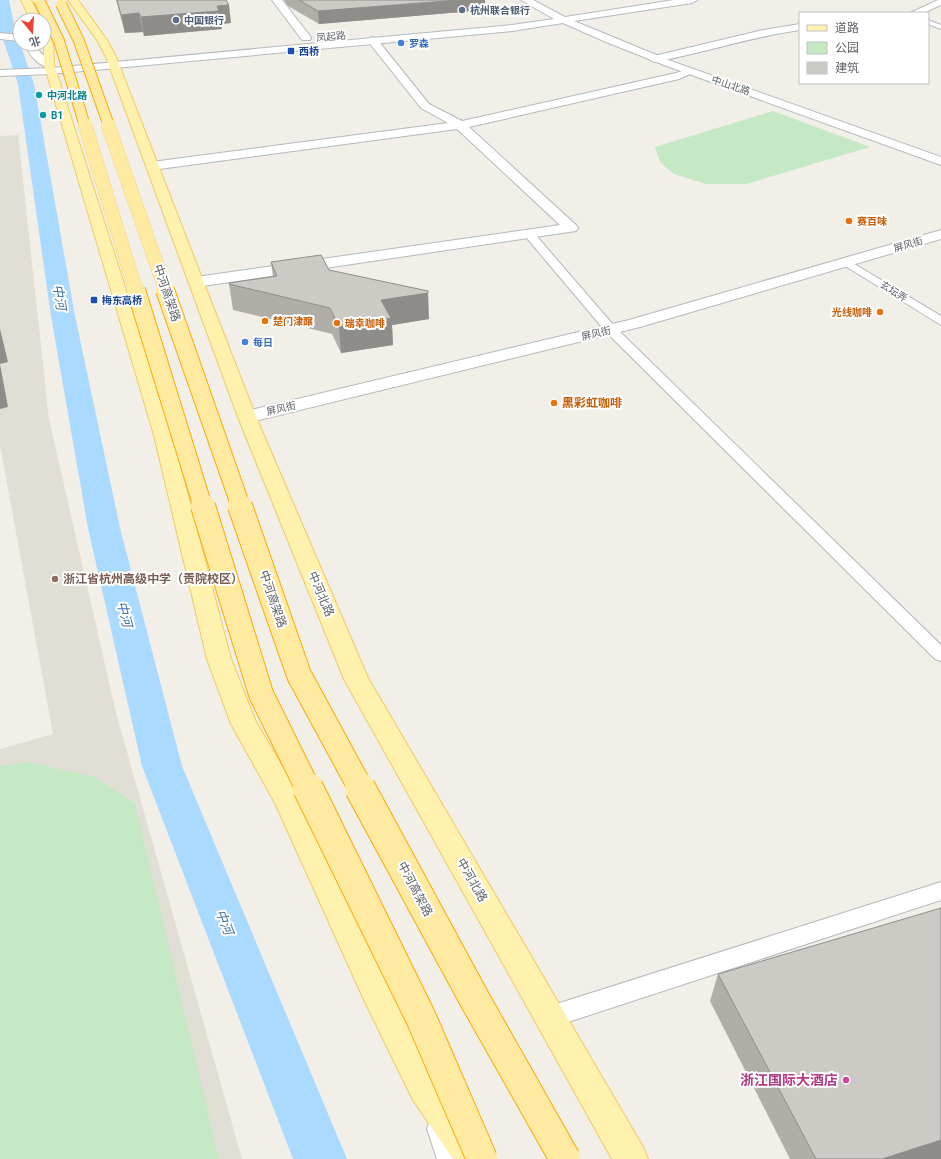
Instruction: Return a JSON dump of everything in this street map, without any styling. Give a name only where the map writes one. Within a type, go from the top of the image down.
[{"type":"highway","points":[[38,0],[59,41],[262,694],[421,1018],[482,1159]]},
{"type":"highway","name":"中河高架路","points":[[67,2],[79,41],[299,675],[475,1000],[565,1159]]},
{"type":"main road","points":[[26,0],[32,12]]},
{"type":"main road","name":"中河北路","points":[[67,2],[102,40],[112,61],[247,417],[356,679],[631,1159]]},
{"type":"main road","points":[[46,52],[41,68],[163,436],[219,659],[244,724],[286,799],[376,992],[425,1088],[473,1159]]},
{"type":"street","points":[[277,0],[306,38]]},
{"type":"street","name":"中山北路","points":[[526,0],[558,18],[654,59],[941,161]]},
{"type":"street","name":"凤起路","points":[[5,70],[112,61],[306,38],[558,18],[661,0]]},
{"type":"street","points":[[112,61],[512,28],[558,18],[692,0]]},
{"type":"street","points":[[917,12],[940,1]]},
{"type":"street","points":[[654,59],[675,56],[774,30],[799,27]]},
{"type":"street","points":[[0,36],[12,37]]},
{"type":"street","points":[[196,282],[571,228],[460,125],[425,106],[372,40]]},
{"type":"street","points":[[34,52],[41,68]]},
{"type":"street","points":[[152,166],[460,125],[679,76],[689,72]]},
{"type":"street","name":"屏风街","points":[[247,417],[611,330],[941,234]]},
{"type":"lane","points":[[929,22],[941,27]]},
{"type":"lane","points":[[529,234],[611,330],[941,655]]},
{"type":"lane","name":"玄坛弄","points":[[846,262],[941,321]]},
{"type":"lane","points":[[550,1017],[941,891]]},
{"type":"lane","points":[[425,1088],[450,1159]]},
{"type":"shaded area","name":"浙江省杭州高级中学（贡院校区）","points":[[18,135],[49,419],[116,713],[242,1159],[0,1159],[0,749],[53,734],[0,445],[0,136]]},
{"type":"green space","points":[[773,111],[870,147],[746,184],[706,184],[674,174],[660,162],[655,147]]},
{"type":"green space","name":"浙江省杭州高级中学（贡院校区）","points":[[29,762],[94,777],[135,803],[219,1159],[0,1159],[0,766]]},
{"type":"building","points":[[117,0],[226,0],[229,5],[217,6],[219,11],[141,17],[139,13],[121,15]]},
{"type":"building","points":[[299,0],[459,0],[318,11]]},
{"type":"building","points":[[321,255],[329,270],[428,291],[428,293],[381,300],[391,318],[339,327],[330,308],[229,284],[277,276],[271,262]]},
{"type":"building","name":"浙江国际大酒店","points":[[941,908],[941,1140],[882,1159],[816,1159],[718,974]]},
{"type":"waterway","name":"中河","points":[[2,0],[7,29],[26,84],[63,316],[104,528],[162,766],[320,1159]]},
{"type":"place","name":"杭州联合银行","points":[[462,10]]},
{"type":"place","name":"中国银行","points":[[176,20]]},
{"type":"place","name":"罗森","points":[[401,43]]},
{"type":"place","name":"西桥","points":[[291,51]]},
{"type":"place","name":"中河北路","points":[[39,95]]},
{"type":"place","name":"B1","points":[[43,115]]},
{"type":"place","name":"赛百味","points":[[849,221]]},
{"type":"place","name":"梅东高桥","points":[[94,300]]},
{"type":"place","name":"光线咖啡","points":[[880,312]]},
{"type":"place","name":"楚门津醸","points":[[265,321]]},
{"type":"place","name":"瑞幸咖啡","points":[[337,323]]},
{"type":"place","name":"每日","points":[[245,342]]},
{"type":"place","name":"黑彩虹咖啡","points":[[554,403]]},
{"type":"place","name":"浙江省杭州高级中学（贡院校区）","points":[[55,579]]},
{"type":"place","name":"浙江国际大酒店","points":[[846,1080]]}]
